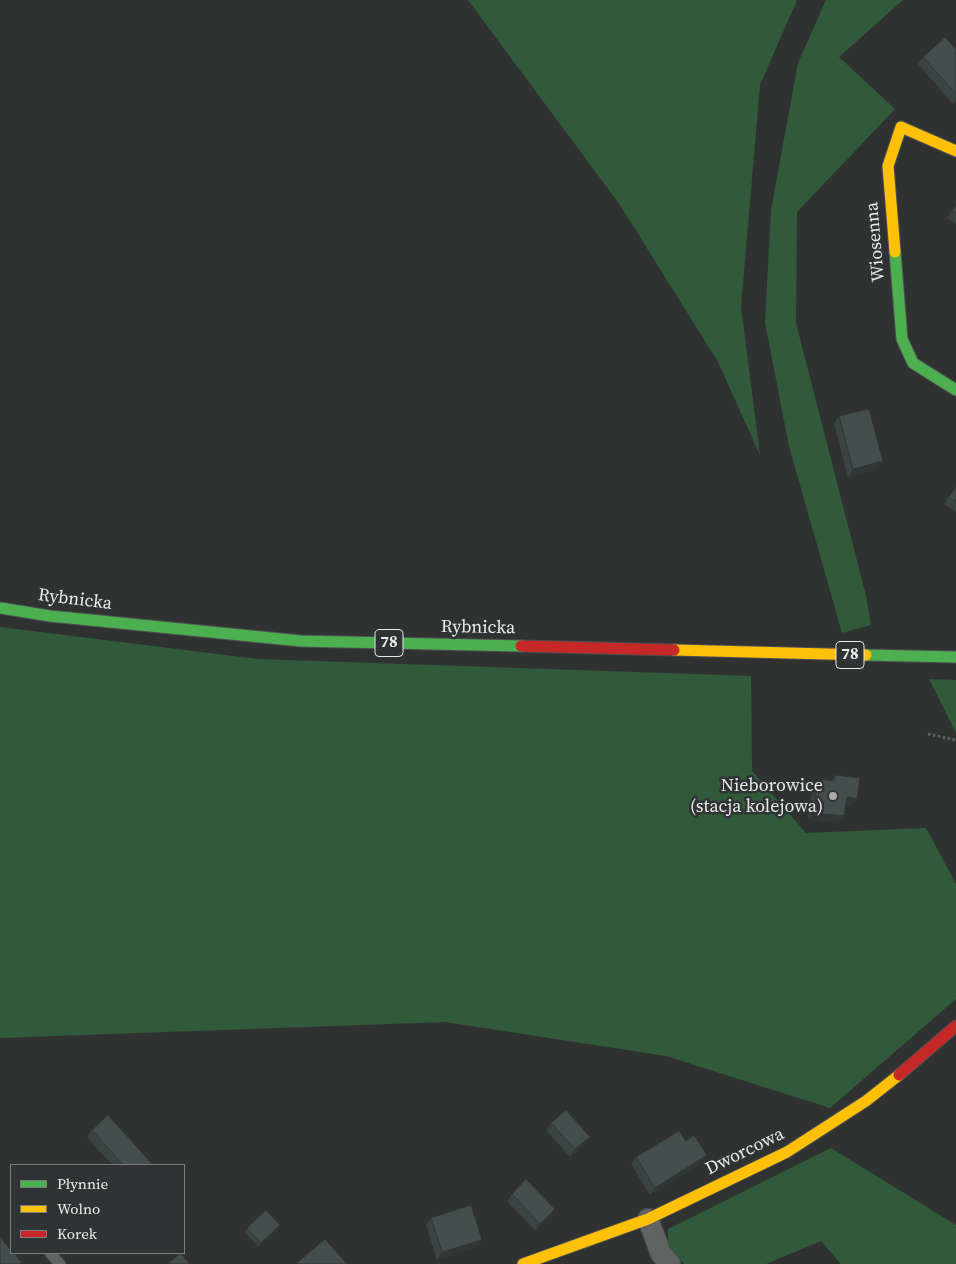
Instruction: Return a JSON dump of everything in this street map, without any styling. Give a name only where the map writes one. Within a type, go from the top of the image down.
[{"type":"main road","name":"Wiosenna","points":[[956,151],[901,127],[888,166],[902,339],[913,363],[956,390]]},
{"type":"main road","name":"Rybnicka","points":[[0,608],[59,617],[301,641],[956,657]]},
{"type":"main road","name":"Dworcowa","points":[[523,1264],[648,1219],[809,1140],[877,1092],[956,1026]]},
{"type":"street","points":[[648,1219],[661,1254],[670,1264]]},
{"type":"lane","points":[[51,1254],[60,1264]]},
{"type":"path","points":[[928,734],[956,740]]},
{"type":"green space","points":[[468,0],[797,0],[760,85],[741,307],[760,455],[718,362],[620,205]]},
{"type":"green space","points":[[826,0],[903,0],[839,57],[895,109],[797,212],[796,323],[866,596],[871,625],[842,633],[789,446],[765,323],[771,210],[798,63]]},
{"type":"green space","points":[[0,627],[258,659],[751,676],[752,771],[806,833],[926,828],[956,884],[956,999],[830,1108],[666,1056],[445,1022],[0,1038]]},
{"type":"green space","points":[[929,679],[956,680],[956,733]]},
{"type":"green space","points":[[831,1148],[956,1225],[956,1264],[841,1264],[821,1241],[766,1264],[684,1264],[668,1247],[668,1229]]},
{"type":"building","points":[[945,37],[956,49],[956,94],[923,57]]},
{"type":"building","points":[[956,205],[956,213],[952,210]]},
{"type":"building","points":[[869,409],[883,461],[853,469],[839,416]]},
{"type":"building","points":[[956,487],[956,502],[949,497]]},
{"type":"building","name":"Nieborowice (stacja kolejowa)","points":[[835,775],[860,778],[857,799],[847,797],[844,816],[813,813],[818,779],[834,781]]},
{"type":"building","points":[[566,1110],[590,1137],[575,1149],[551,1123]]},
{"type":"building","points":[[108,1115],[152,1164],[122,1164],[92,1130]]},
{"type":"building","points":[[679,1131],[686,1141],[694,1135],[707,1155],[655,1188],[636,1157]]},
{"type":"building","points":[[526,1179],[555,1209],[540,1224],[512,1194]]},
{"type":"building","points":[[471,1205],[482,1240],[442,1252],[431,1218]]},
{"type":"building","points":[[266,1210],[280,1225],[261,1243],[247,1228]]},
{"type":"building","points":[[0,1237],[10,1249],[10,1254],[15,1254],[22,1263],[0,1264]]},
{"type":"building","points":[[325,1239],[347,1264],[297,1263]]},
{"type":"building","points":[[181,1254],[190,1264],[168,1264]]},
{"type":"traffic: fast","points":[[895,252],[902,339],[913,363],[956,390]]},
{"type":"traffic: fast","points":[[0,608],[50,616],[301,641],[521,646]]},
{"type":"traffic: fast","points":[[866,655],[956,657]]},
{"type":"traffic: slow","points":[[895,252],[888,166],[901,127],[956,151]]},
{"type":"traffic: slow","points":[[674,650],[866,655]]},
{"type":"traffic: slow","points":[[523,1264],[648,1219],[787,1152],[866,1101],[899,1075]]},
{"type":"traffic: jam","points":[[521,646],[674,650]]},
{"type":"traffic: jam","points":[[899,1075],[956,1026]]},
{"type":"place","name":"Nieborowice (stacja kolejowa)","points":[[833,796]]}]
